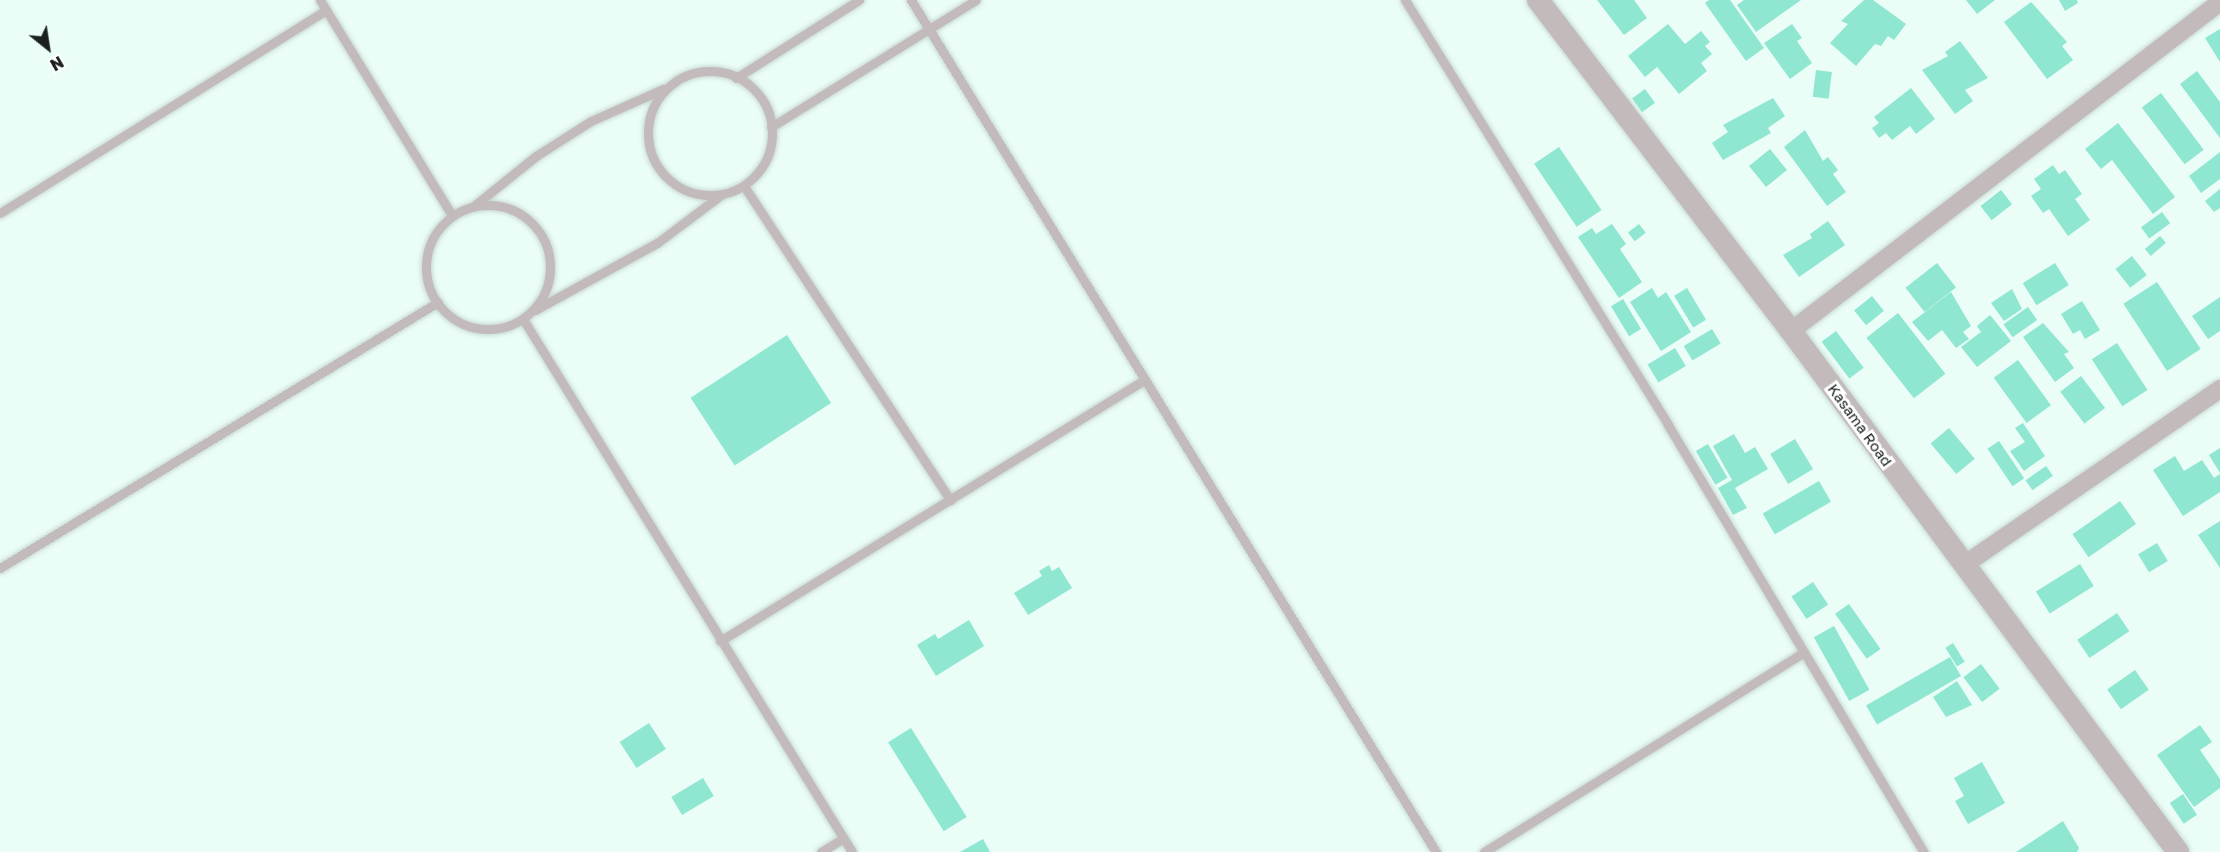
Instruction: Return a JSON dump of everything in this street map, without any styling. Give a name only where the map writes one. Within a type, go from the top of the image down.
[{"type":"street","name":"Kasama Road","points":[[1538,0],[1791,332],[2178,852]]},
{"type":"street","points":[[1791,332],[2220,2]]},
{"type":"street","points":[[1964,565],[2220,388]]},
{"type":"lane","points":[[320,0],[452,215]]},
{"type":"lane","points":[[736,78],[860,0]]},
{"type":"lane","points":[[911,0],[1436,852]]},
{"type":"lane","points":[[771,127],[976,0]]},
{"type":"lane","points":[[1405,0],[1924,852]]},
{"type":"lane","points":[[0,213],[326,10]]},
{"type":"lane","points":[[699,71],[736,78],[763,103],[771,127],[766,161],[744,186],[721,195],[657,243],[590,284],[501,328],[478,328],[457,320],[438,302],[428,280],[427,255],[436,232],[452,215],[475,205],[536,156],[591,121],[668,86],[699,71]]},
{"type":"lane","points":[[668,86],[649,119],[649,142],[655,160],[665,176],[685,190],[721,195]]},
{"type":"lane","points":[[744,186],[950,500]]},
{"type":"lane","points":[[475,205],[499,205],[521,215],[545,243],[549,279],[532,312]]},
{"type":"lane","points":[[0,568],[438,302]]},
{"type":"lane","points":[[523,319],[852,852]]},
{"type":"lane","points":[[720,641],[1145,380]]},
{"type":"lane","points":[[1484,852],[1804,652]]},
{"type":"lane","points":[[821,852],[843,838]]},
{"type":"building","points":[[1597,0],[1634,0],[1647,18],[1624,35]]},
{"type":"building","points":[[1709,0],[1730,0],[1764,48],[1746,61],[1705,3]]},
{"type":"building","points":[[1744,0],[1801,0],[1756,32],[1737,5]]},
{"type":"building","points":[[1864,0],[1873,0],[1906,24],[1894,40],[1888,36],[1881,46],[1875,44],[1856,66],[1830,43],[1848,24],[1841,21]]},
{"type":"building","points":[[1966,0],[1995,0],[1977,14]]},
{"type":"building","points":[[2059,0],[2077,0],[2078,3],[2065,11]]},
{"type":"building","points":[[2031,2],[2067,42],[2062,46],[2073,60],[2047,79],[2004,22]]},
{"type":"building","points":[[1668,24],[1685,44],[1701,31],[1710,42],[1705,46],[1712,54],[1701,63],[1707,71],[1679,94],[1657,67],[1645,77],[1628,56]]},
{"type":"building","points":[[1792,24],[1802,38],[1797,41],[1812,63],[1790,79],[1764,43]]},
{"type":"building","points":[[2220,29],[2220,62],[2205,38]]},
{"type":"building","points":[[1960,41],[1988,78],[1965,90],[1973,101],[1955,114],[1922,70],[1948,56],[1945,52]]},
{"type":"building","points":[[1816,70],[1832,72],[1829,99],[1813,97]]},
{"type":"building","points":[[2197,71],[2220,102],[2220,138],[2180,84]]},
{"type":"building","points":[[1911,88],[1935,119],[1916,134],[1910,126],[1892,140],[1886,133],[1879,138],[1872,128],[1879,123],[1874,117]]},
{"type":"building","points":[[1645,89],[1655,103],[1642,112],[1632,98]]},
{"type":"building","points":[[2161,93],[2204,150],[2185,164],[2142,107]]},
{"type":"building","points":[[1773,98],[1785,116],[1768,128],[1771,133],[1723,160],[1712,143],[1728,132],[1723,125]]},
{"type":"building","points":[[2118,123],[2175,197],[2153,214],[2112,160],[2101,169],[2085,149]]},
{"type":"building","points":[[1805,130],[1823,161],[1828,157],[1838,170],[1833,174],[1846,192],[1827,206],[1784,147]]},
{"type":"building","points":[[1559,147],[1601,210],[1577,227],[1534,164]]},
{"type":"building","points":[[1770,149],[1787,170],[1766,187],[1749,166]]},
{"type":"building","points":[[2220,152],[2220,179],[2201,193],[2189,176]]},
{"type":"building","points":[[2053,165],[2059,174],[2065,170],[2082,194],[2075,199],[2090,220],[2068,236],[2049,209],[2043,213],[2031,196],[2041,189],[2034,179]]},
{"type":"building","points":[[2220,189],[2220,208],[2214,212],[2205,201]]},
{"type":"building","points":[[2001,190],[2012,204],[1992,220],[1981,206]]},
{"type":"building","points":[[2162,212],[2170,223],[2149,239],[2141,227]]},
{"type":"building","points":[[1828,221],[1845,245],[1799,277],[1783,255],[1812,238],[1810,234]]},
{"type":"building","points":[[1612,224],[1626,244],[1620,249],[1642,282],[1619,298],[1578,237],[1592,228],[1596,234]]},
{"type":"building","points":[[1639,224],[1646,233],[1635,241],[1628,233]]},
{"type":"building","points":[[2160,236],[2166,243],[2151,256],[2145,249]]},
{"type":"building","points":[[2132,256],[2147,275],[2130,288],[2115,269]]},
{"type":"building","points":[[1937,263],[1956,287],[1925,312],[1905,288]]},
{"type":"building","points":[[2055,263],[2069,285],[2037,305],[2023,283]]},
{"type":"building","points":[[2157,282],[2201,349],[2167,371],[2123,304]]},
{"type":"building","points":[[1652,288],[1658,298],[1666,292],[1691,332],[1661,351],[1630,302]]},
{"type":"building","points":[[1687,288],[1706,320],[1693,327],[1674,296]]},
{"type":"building","points":[[2012,289],[2022,309],[2004,321],[1991,303]]},
{"type":"building","points":[[1951,292],[1971,326],[1963,332],[1969,339],[1956,348],[1942,330],[1928,341],[1912,322]]},
{"type":"building","points":[[1872,296],[1884,311],[1866,325],[1854,310]]},
{"type":"building","points":[[2220,297],[2220,331],[2208,339],[2192,316]]},
{"type":"building","points":[[1623,299],[1641,329],[1629,336],[1611,306]]},
{"type":"building","points":[[2082,301],[2100,330],[2085,339],[2080,330],[2073,334],[2061,314]]},
{"type":"building","points":[[2028,307],[2037,320],[2013,337],[2003,324]]},
{"type":"building","points":[[1898,313],[1945,374],[1914,398],[1866,338]]},
{"type":"building","points":[[1990,315],[2011,341],[1977,367],[1961,347],[1981,332],[1977,326]]},
{"type":"building","points":[[2043,323],[2069,352],[2064,354],[2074,368],[2055,382],[2023,337]]},
{"type":"building","points":[[1712,329],[1721,344],[1692,361],[1684,346]]},
{"type":"building","points":[[1836,331],[1864,368],[1849,379],[1822,342]]},
{"type":"building","points":[[787,335],[831,403],[735,466],[691,398]]},
{"type":"building","points":[[2117,343],[2147,390],[2122,406],[2092,359]]},
{"type":"building","points":[[1675,348],[1686,366],[1658,382],[1648,364]]},
{"type":"building","points":[[2018,360],[2051,405],[2027,423],[1994,378]]},
{"type":"building","points":[[2081,376],[2105,408],[2084,424],[2060,392]]},
{"type":"building","points":[[2023,423],[2045,456],[2024,471],[2010,451],[2025,442],[2015,428]]},
{"type":"building","points":[[1949,428],[1975,459],[1956,474],[1931,443]]},
{"type":"building","points":[[1734,434],[1745,453],[1755,447],[1768,469],[1735,488],[1747,508],[1733,515],[1718,488],[1732,480],[1713,446]]},
{"type":"building","points":[[1795,439],[1813,469],[1788,484],[1770,454]]},
{"type":"building","points":[[1999,441],[2024,478],[2013,486],[1987,449]]},
{"type":"building","points":[[1708,444],[1728,478],[1715,485],[1696,451]]},
{"type":"building","points":[[2220,448],[2220,473],[2209,455]]},
{"type":"building","points":[[2175,456],[2184,471],[2202,460],[2214,478],[2220,474],[2220,492],[2183,516],[2153,470]]},
{"type":"building","points":[[2046,466],[2053,476],[2032,490],[2026,480]]},
{"type":"building","points":[[1819,481],[1831,502],[1775,534],[1763,514]]},
{"type":"building","points":[[2120,501],[2136,524],[2089,557],[2072,534]]},
{"type":"building","points":[[2220,521],[2220,568],[2198,535]]},
{"type":"building","points":[[2157,543],[2168,561],[2149,572],[2138,554]]},
{"type":"building","points":[[2080,564],[2094,586],[2050,614],[2036,592]]},
{"type":"building","points":[[1049,565],[1052,571],[1059,567],[1072,588],[1028,615],[1014,593],[1042,576],[1039,571]]},
{"type":"building","points":[[1813,582],[1828,604],[1807,619],[1791,597]]},
{"type":"building","points":[[1849,604],[1881,649],[1867,659],[1835,614]]},
{"type":"building","points":[[2117,613],[2129,631],[2090,658],[2077,640]]},
{"type":"building","points":[[969,620],[984,646],[936,676],[917,645],[935,634],[938,639]]},
{"type":"building","points":[[1834,626],[1869,690],[1849,701],[1814,637]]},
{"type":"building","points":[[1953,643],[1965,662],[1957,666],[1945,648]]},
{"type":"building","points":[[1950,657],[1961,676],[1877,725],[1866,706]]},
{"type":"building","points":[[1981,664],[2000,689],[1982,702],[1963,677]]},
{"type":"building","points":[[2135,670],[2149,690],[2121,709],[2107,690]]},
{"type":"building","points":[[1957,681],[1972,705],[1946,717],[1933,697]]},
{"type":"building","points":[[649,723],[666,749],[637,768],[620,742]]},
{"type":"building","points":[[2200,725],[2212,742],[2200,750],[2220,779],[2220,788],[2194,807],[2157,755]]},
{"type":"building","points":[[911,728],[967,817],[944,831],[888,742]]},
{"type":"building","points":[[1982,762],[2005,803],[1968,824],[1955,801],[1964,796],[1954,778]]},
{"type":"building","points":[[703,778],[714,796],[682,815],[671,797]]},
{"type":"building","points":[[2183,794],[2197,815],[2184,824],[2170,803]]},
{"type":"building","points":[[2063,821],[2079,848],[2077,852],[2016,852]]},
{"type":"building","points":[[983,839],[990,852],[960,852]]}]
